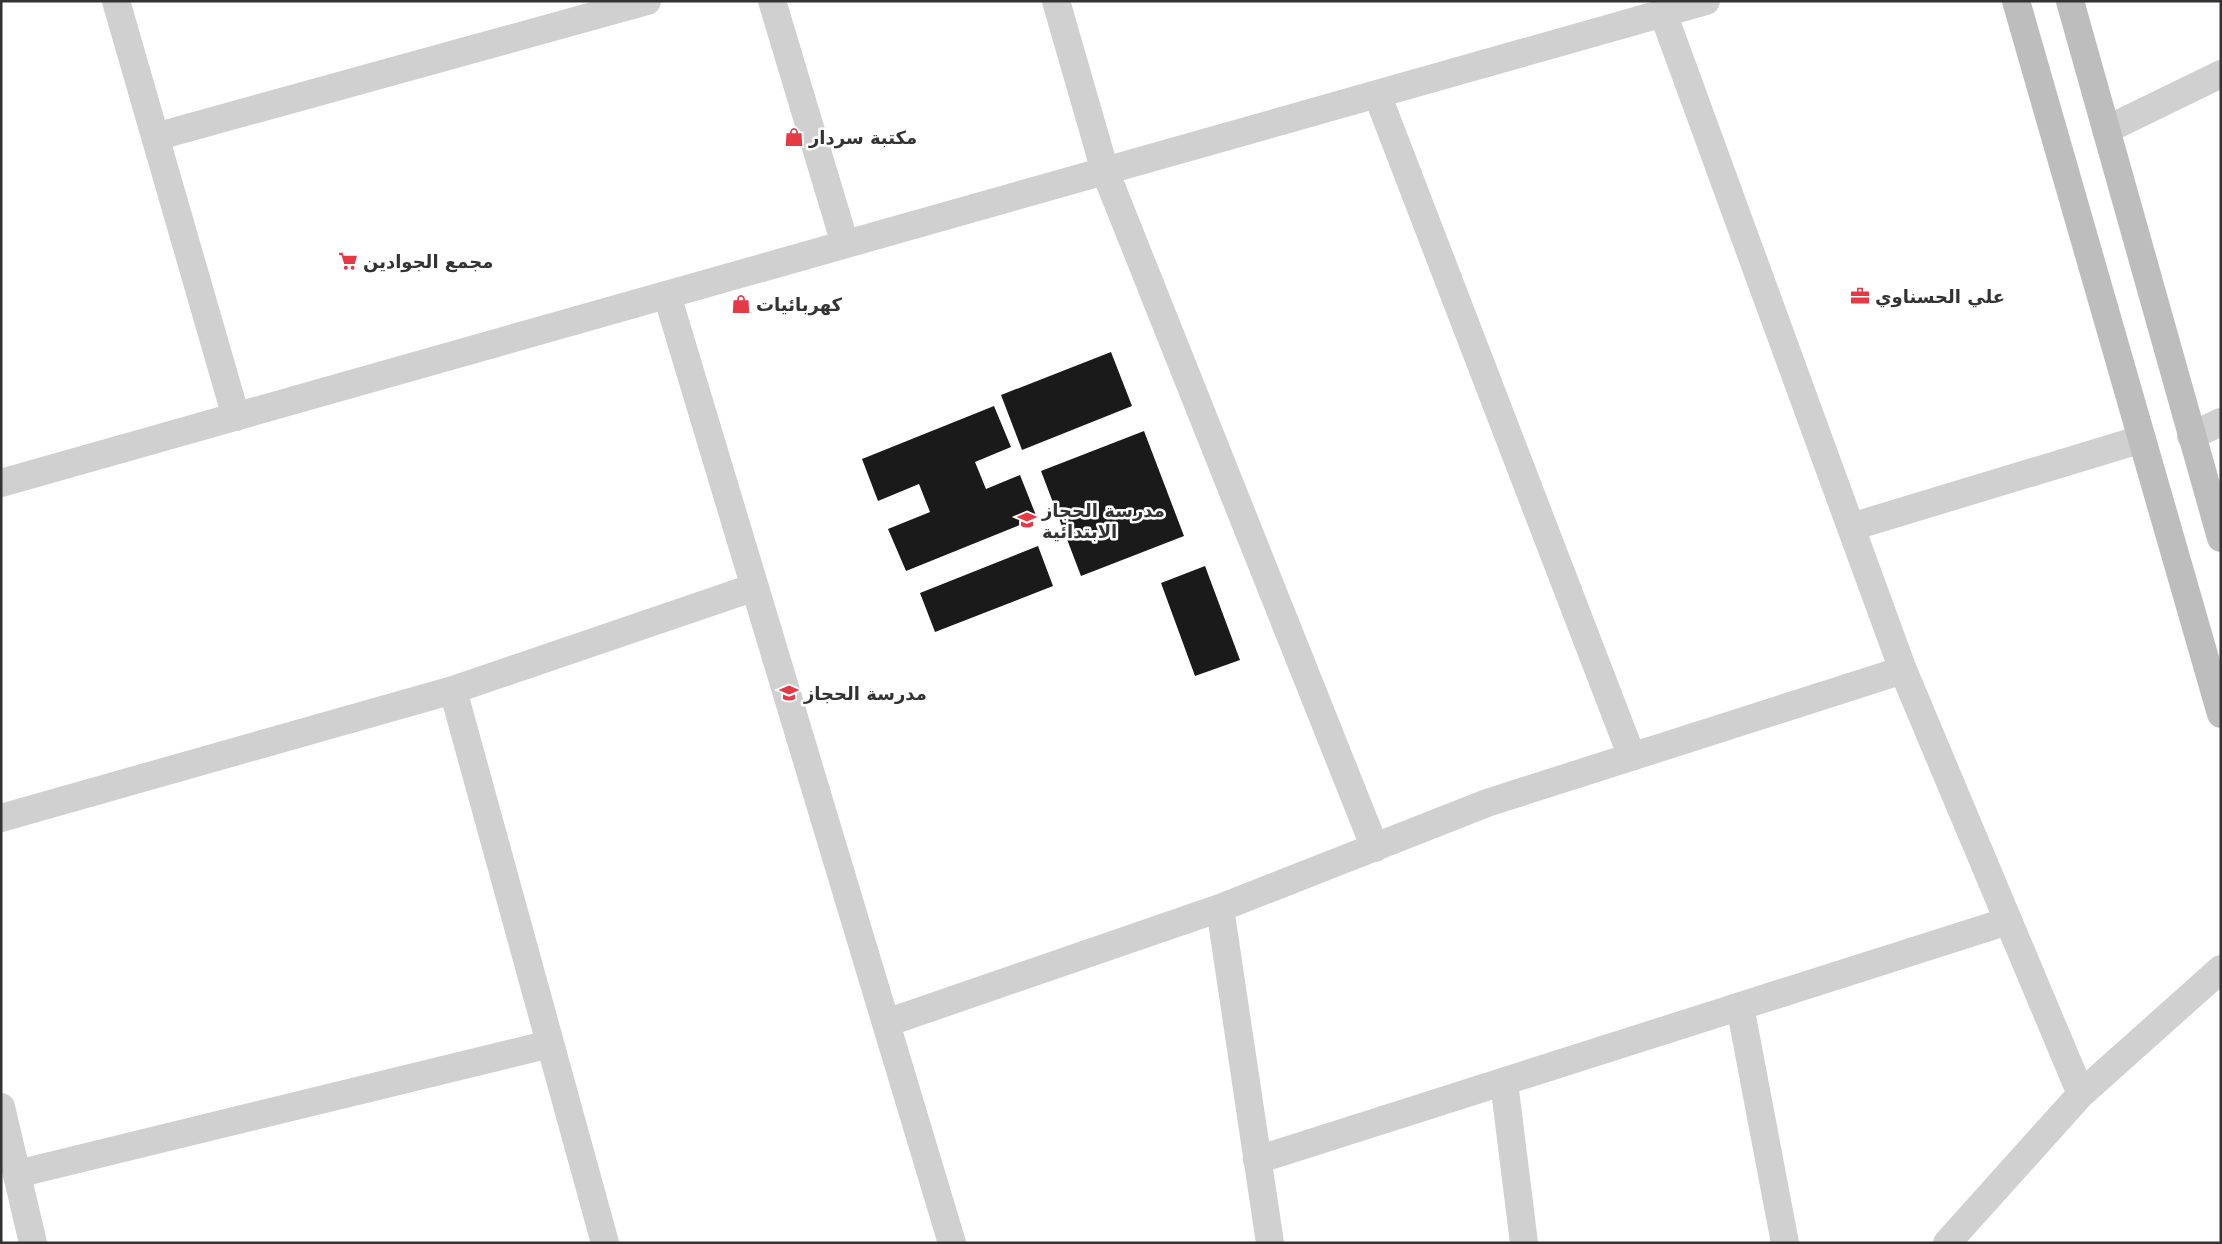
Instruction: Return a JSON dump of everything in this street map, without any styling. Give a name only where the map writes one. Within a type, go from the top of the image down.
[{"type":"main road","points":[[2016,1],[2221,714]]},
{"type":"main road","points":[[2070,1],[2221,538]]},
{"type":"street","points":[[116,1],[236,417]]},
{"type":"street","points":[[155,137],[647,1]]},
{"type":"street","points":[[772,1],[844,244]]},
{"type":"street","points":[[1056,1],[1105,171],[1375,848]]},
{"type":"street","points":[[1,483],[1706,1]]},
{"type":"street","points":[[1663,13],[1903,670],[2081,1094]]},
{"type":"street","points":[[2106,130],[2221,74]]},
{"type":"street","points":[[1377,94],[1632,757]]},
{"type":"street","points":[[667,295],[952,1243]]},
{"type":"street","points":[[2191,436],[2221,422]]},
{"type":"street","points":[[1851,527],[2142,439]]},
{"type":"street","points":[[1,818],[453,690],[755,587]]},
{"type":"street","points":[[886,1023],[1220,908],[1488,803],[1903,670]]},
{"type":"street","points":[[453,690],[605,1243]]},
{"type":"street","points":[[1220,908],[1270,1243]]},
{"type":"street","points":[[1258,1160],[2008,921]]},
{"type":"street","points":[[1947,1243],[2081,1094],[2221,968]]},
{"type":"street","points":[[1740,1006],[1785,1243]]},
{"type":"street","points":[[17,1174],[550,1044]]},
{"type":"street","points":[[1504,1082],[1524,1243]]},
{"type":"street","points":[[1,1108],[33,1243]]},
{"type":"building","points":[[1111,352],[1132,406],[1022,450],[1001,395]]},
{"type":"building","points":[[994,406],[1011,447],[975,462],[986,489],[1020,475],[1037,518],[906,571],[888,529],[930,512],[919,484],[878,501],[862,459]]},
{"type":"building","points":[[1144,431],[1184,536],[1081,576],[1041,471]]},
{"type":"building","points":[[1038,546],[1053,586],[935,632],[920,593]]},
{"type":"building","points":[[1205,566],[1240,660],[1195,676],[1161,583]]},
{"type":"place","name":"مكتبة سردار","points":[[794,137]]},
{"type":"place","name":"مجمع الجوادين","points":[[348,261]]},
{"type":"place","name":"علي الحسناوي","points":[[1860,296]]},
{"type":"place","name":"كهربائيات","points":[[741,304]]},
{"type":"place","name":"مدرسة الحجاز الابتدائية","points":[[1027,520]]},
{"type":"place","name":"مدرسة الحجاز","points":[[789,693]]}]
